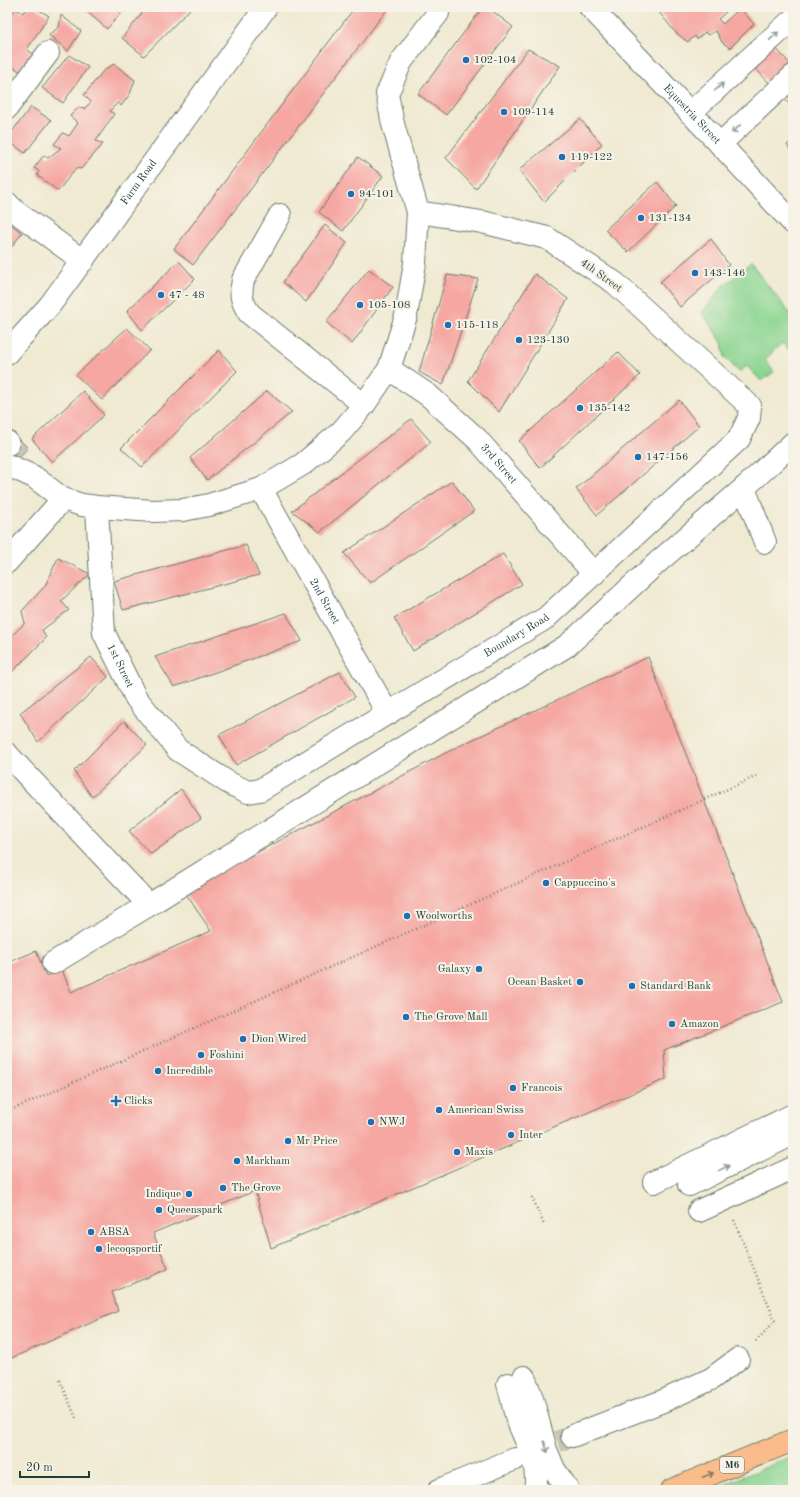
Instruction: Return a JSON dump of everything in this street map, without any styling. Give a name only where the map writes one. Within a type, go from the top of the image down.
[{"type":"main road","name":"M6","points":[[672,1490],[793,1440]]},
{"type":"street","name":"Farm Road","points":[[7,353],[50,305],[83,261],[266,7]]},
{"type":"street","name":"Equestria Street","points":[[590,7],[793,223]]},
{"type":"street","points":[[11,452],[34,477],[63,499],[97,507],[153,512],[183,510],[209,505],[261,489],[302,464],[341,432],[364,405],[389,369],[406,316],[414,263],[418,212],[393,124],[387,94],[401,62],[438,13]]},
{"type":"street","points":[[690,113],[788,16]]},
{"type":"street","points":[[7,108],[48,53]]},
{"type":"street","points":[[720,144],[793,76]]},
{"type":"street","points":[[7,204],[83,261]]},
{"type":"street","name":"4th Street","points":[[418,212],[482,222],[547,238],[615,283],[750,406]]},
{"type":"street","points":[[280,215],[243,280],[241,292],[243,302],[250,313],[364,405]]},
{"type":"street","name":"3rd Street","points":[[389,369],[428,395],[477,439],[594,574]]},
{"type":"street","name":"Boundary Road","points":[[229,783],[248,792],[260,790],[546,618],[739,439],[749,418],[750,406]]},
{"type":"street","points":[[53,962],[149,905],[568,645],[658,562],[744,488],[793,443]]},
{"type":"street","points":[[744,488],[765,542]]},
{"type":"street","name":"2nd Street","points":[[261,489],[388,714]]},
{"type":"street","points":[[7,562],[63,499]]},
{"type":"street","name":"1st Street","points":[[97,507],[104,633],[136,698],[178,750],[229,783]]},
{"type":"street","points":[[8,757],[149,905]]},
{"type":"street","points":[[654,1182],[793,1115]]},
{"type":"street","points":[[689,1185],[793,1134]]},
{"type":"street","points":[[699,1211],[726,1200],[793,1168]]},
{"type":"street","points":[[572,1436],[663,1401],[711,1379],[738,1359]]},
{"type":"street","points":[[535,1490],[537,1482],[532,1453],[517,1418],[513,1397],[516,1380],[532,1398],[546,1450],[554,1470],[568,1490]]},
{"type":"street","points":[[439,1490],[514,1458]]},
{"type":"path","points":[[7,1112],[759,775]]},
{"type":"path","points":[[532,1197],[544,1225]]},
{"type":"path","points":[[726,1200],[774,1321],[738,1359]]},
{"type":"path","points":[[60,1380],[76,1418]]},
{"type":"green space","points":[[751,264],[793,317],[793,353],[782,343],[765,360],[774,372],[761,381],[747,366],[739,372],[725,358],[722,342],[702,313],[722,287]]},
{"type":"green space","points":[[793,1456],[793,1490],[711,1490]]},
{"type":"building","points":[[28,7],[34,7],[49,16],[27,49],[35,56],[24,74],[7,63],[7,19],[16,9],[23,13]]},
{"type":"building","points":[[86,7],[126,7],[107,29],[84,9]]},
{"type":"building","points":[[147,7],[192,7],[144,56],[122,38]]},
{"type":"building","points":[[355,7],[389,7],[193,265],[174,249]]},
{"type":"building","name":"102-104","points":[[483,7],[487,7],[513,27],[446,115],[418,94]]},
{"type":"building","points":[[662,7],[726,7],[724,10],[726,12],[718,19],[723,24],[740,8],[754,24],[730,48],[722,42],[716,31],[708,35],[705,32],[697,39],[695,36],[688,42],[676,33],[658,11]]},
{"type":"building","points":[[61,15],[81,31],[68,51],[49,35],[59,27]]},
{"type":"building","points":[[762,33],[793,67],[793,99],[788,103],[741,53]]},
{"type":"building","name":"109-114","points":[[528,49],[560,66],[476,189],[446,158]]},
{"type":"building","points":[[69,55],[88,67],[63,103],[42,88]]},
{"type":"building","points":[[114,64],[135,80],[130,94],[121,106],[118,102],[110,111],[114,114],[96,141],[103,144],[81,169],[76,168],[58,191],[37,175],[39,171],[34,168],[44,155],[48,158],[61,148],[54,144],[63,133],[69,136],[78,123],[70,116],[79,107],[84,109],[91,102],[84,95],[103,71]]},
{"type":"building","points":[[31,107],[51,120],[25,153],[7,140],[7,138]]},
{"type":"building","name":"119-122","points":[[580,119],[602,144],[544,202],[519,170]]},
{"type":"building","points":[[793,140],[793,155],[787,145]]},
{"type":"building","name":"94-101","points":[[358,157],[383,176],[343,231],[319,212]]},
{"type":"building","name":"131-134","points":[[657,182],[676,206],[628,252],[605,230]]},
{"type":"building","points":[[7,221],[22,233],[7,253]]},
{"type":"building","points":[[325,225],[347,243],[306,302],[283,282]]},
{"type":"building","name":"143-146","points":[[711,239],[729,265],[680,307],[660,282]]},
{"type":"building","name":"47 - 48","points":[[179,261],[195,279],[142,330],[127,311]]},
{"type":"building","name":"105-108","points":[[369,269],[393,287],[352,344],[326,322]]},
{"type":"building","name":"123-130","points":[[535,274],[568,299],[499,412],[468,381]]},
{"type":"building","name":"115-118","points":[[447,275],[478,279],[443,385],[419,372]]},
{"type":"building","points":[[127,328],[150,350],[102,400],[76,375]]},
{"type":"building","points":[[219,350],[237,371],[142,467],[121,448]]},
{"type":"building","name":"135-142","points":[[618,352],[640,375],[540,468],[519,441]]},
{"type":"building","points":[[83,391],[104,415],[52,462],[32,439]]},
{"type":"building","points":[[267,391],[292,412],[207,480],[190,458]]},
{"type":"building","name":"147-156","points":[[679,400],[699,426],[597,515],[576,489]]},
{"type":"building","points":[[411,419],[431,442],[320,532],[292,511]]},
{"type":"building","points":[[16,436],[28,448],[7,469],[7,445]]},
{"type":"building","points":[[452,481],[474,511],[370,583],[344,553]]},
{"type":"building","points":[[246,545],[259,575],[123,610],[114,581]]},
{"type":"building","points":[[503,554],[522,584],[413,651],[394,618]]},
{"type":"building","points":[[58,558],[90,574],[61,601],[69,610],[42,630],[46,638],[7,677],[7,640],[25,623],[22,611],[45,586]]},
{"type":"building","points":[[286,613],[302,641],[174,687],[155,657]]},
{"type":"building","points":[[91,657],[108,677],[38,742],[20,713]]},
{"type":"building","name":"The Grove Mall","points":[[648,657],[783,1002],[664,1050],[666,1079],[271,1248],[255,1191],[153,1233],[168,1269],[112,1292],[118,1311],[7,1360],[7,963],[36,951],[46,976],[62,970],[71,992],[211,931],[184,891],[457,747]]},
{"type":"building","points":[[340,672],[355,697],[236,765],[219,735]]},
{"type":"building","points":[[124,721],[147,745],[92,797],[74,771]]},
{"type":"building","points":[[181,789],[201,818],[151,854],[129,831]]},
{"type":"tunnel","points":[[8,444],[20,456]]},
{"type":"tunnel","points":[[527,1454],[572,1436]]},
{"type":"place","name":"102-104","points":[[466,60]]},
{"type":"place","name":"109-114","points":[[504,112]]},
{"type":"place","name":"119-122","points":[[562,157]]},
{"type":"place","name":"94-101","points":[[351,194]]},
{"type":"place","name":"131-134","points":[[641,218]]},
{"type":"place","name":"143-146","points":[[695,273]]},
{"type":"place","name":"47 - 48","points":[[161,295]]},
{"type":"place","name":"105-108","points":[[360,305]]},
{"type":"place","name":"115-118","points":[[448,325]]},
{"type":"place","name":"123-130","points":[[519,340]]},
{"type":"place","name":"135-142","points":[[580,408]]},
{"type":"place","name":"147-156","points":[[638,457]]},
{"type":"place","name":"Cappuccino's","points":[[546,883]]},
{"type":"place","name":"Woolworths","points":[[407,916]]},
{"type":"place","name":"Galaxy","points":[[479,969]]},
{"type":"place","name":"Ocean Basket","points":[[580,982]]},
{"type":"place","name":"Standard Bank","points":[[632,986]]},
{"type":"place","name":"The Grove Mall","points":[[406,1017]]},
{"type":"place","name":"Amazon","points":[[672,1024]]},
{"type":"place","name":"Dion Wired","points":[[243,1039]]},
{"type":"place","name":"Foshini","points":[[201,1055]]},
{"type":"place","name":"Incredible","points":[[158,1071]]},
{"type":"place","name":"Francois","points":[[513,1088]]},
{"type":"place","name":"Clicks","points":[[116,1101]]},
{"type":"place","name":"American Swiss","points":[[439,1110]]},
{"type":"place","name":"NWJ","points":[[371,1122]]},
{"type":"place","name":"Inter","points":[[511,1135]]},
{"type":"place","name":"Mr Price","points":[[288,1141]]},
{"type":"place","name":"Maxis","points":[[457,1152]]},
{"type":"place","name":"Markham","points":[[237,1161]]},
{"type":"place","name":"The Grove","points":[[223,1188]]},
{"type":"place","name":"Indique","points":[[189,1194]]},
{"type":"place","name":"Queenspark","points":[[159,1210]]},
{"type":"place","name":"ABSA","points":[[91,1232]]},
{"type":"place","name":"lecoqsportif","points":[[99,1249]]}]
